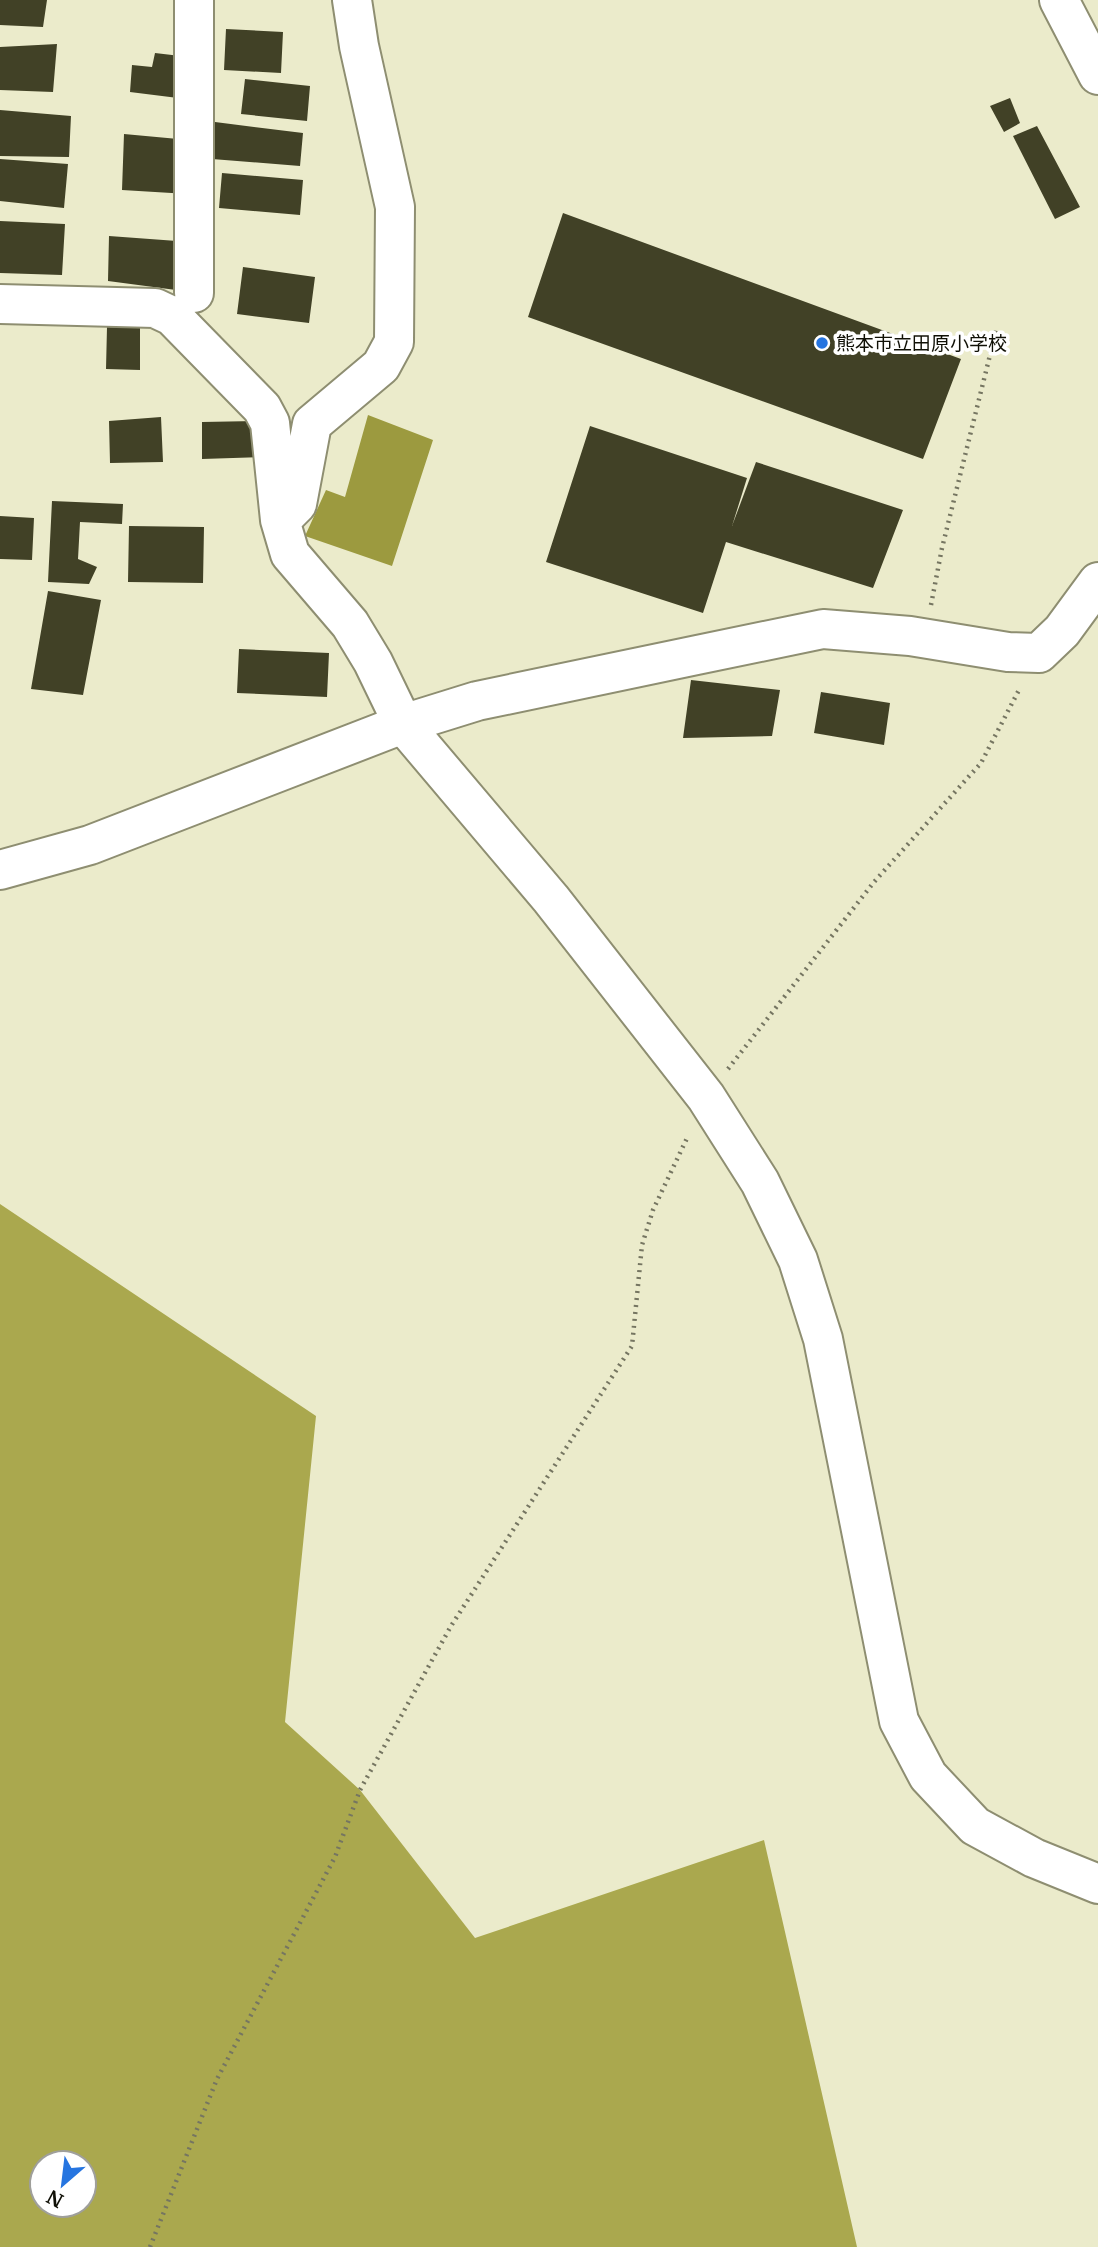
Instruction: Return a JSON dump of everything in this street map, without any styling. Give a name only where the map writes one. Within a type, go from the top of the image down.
[{"type":"street","points":[[194,0],[194,293]]},
{"type":"street","points":[[280,520],[297,504],[313,424],[381,366],[394,342],[395,207],[359,46],[352,0]]},
{"type":"street","points":[[1059,0],[1098,75]]},
{"type":"street","points":[[0,304],[155,308],[172,316],[262,408],[270,423],[280,520],[290,554],[350,624],[373,662],[403,724],[551,899],[706,1097],[761,1182],[798,1260],[823,1339],[899,1721],[928,1776],[975,1825],[1034,1858],[1098,1884]]},
{"type":"street","points":[[0,870],[90,845],[403,724],[477,701],[822,629],[925,639],[1008,652],[1039,653],[1062,631],[1098,582]]},
{"type":"path","points":[[925,639],[945,535],[997,327]]},
{"type":"path","points":[[150,2247],[217,2079],[335,1857],[360,1790],[451,1626],[632,1346],[642,1245],[657,1200],[706,1097],[874,882],[982,763],[1039,653]]},
{"type":"shaded area","points":[[368,415],[433,440],[392,566],[305,536],[326,490],[345,497]]},
{"type":"shaded area","points":[[0,1204],[316,1416],[285,1722],[360,1790],[475,1938],[764,1840],[857,2247],[0,2247]]},
{"type":"building","points":[[0,0],[47,0],[43,27],[0,25]]},
{"type":"building","points":[[226,29],[283,32],[281,73],[224,70]]},
{"type":"building","points":[[57,44],[53,92],[0,90],[0,47]]},
{"type":"building","points":[[155,53],[189,57],[186,99],[130,92],[132,65],[152,67]]},
{"type":"building","points":[[245,79],[310,86],[307,121],[241,114]]},
{"type":"building","points":[[1010,98],[1020,123],[1004,132],[990,106]]},
{"type":"building","points":[[0,110],[71,116],[69,157],[0,156]]},
{"type":"building","points":[[215,122],[303,133],[300,166],[212,159]]},
{"type":"building","points":[[1037,126],[1080,207],[1055,219],[1013,136]]},
{"type":"building","points":[[124,134],[189,140],[188,194],[122,190]]},
{"type":"building","points":[[0,159],[68,164],[64,208],[0,201]]},
{"type":"building","points":[[222,173],[303,180],[300,215],[219,208]]},
{"type":"building","points":[[563,213],[961,359],[923,459],[528,317]]},
{"type":"building","points":[[0,221],[65,224],[62,275],[0,273]]},
{"type":"building","points":[[109,236],[177,241],[176,290],[108,281]]},
{"type":"building","points":[[243,267],[315,277],[309,323],[237,314]]},
{"type":"building","points":[[107,327],[140,328],[140,370],[106,369]]},
{"type":"building","points":[[161,417],[163,462],[110,463],[109,421]]},
{"type":"building","points":[[261,421],[262,457],[202,459],[202,422]]},
{"type":"building","points":[[590,426],[747,478],[732,526],[756,462],[903,510],[873,588],[726,542],[703,613],[546,562]]},
{"type":"building","points":[[52,501],[123,504],[122,524],[80,522],[78,559],[97,567],[89,584],[48,582]]},
{"type":"building","points":[[0,516],[34,518],[32,560],[0,559]]},
{"type":"building","points":[[129,526],[204,527],[203,583],[128,582]]},
{"type":"building","points":[[48,591],[101,600],[83,695],[31,689]]},
{"type":"building","points":[[239,649],[329,653],[327,697],[237,693]]},
{"type":"building","points":[[691,680],[780,690],[772,736],[683,738]]},
{"type":"building","points":[[821,692],[890,703],[884,745],[814,733]]},
{"type":"place","name":"熊本市立田原小学校","points":[[822,343]]}]
